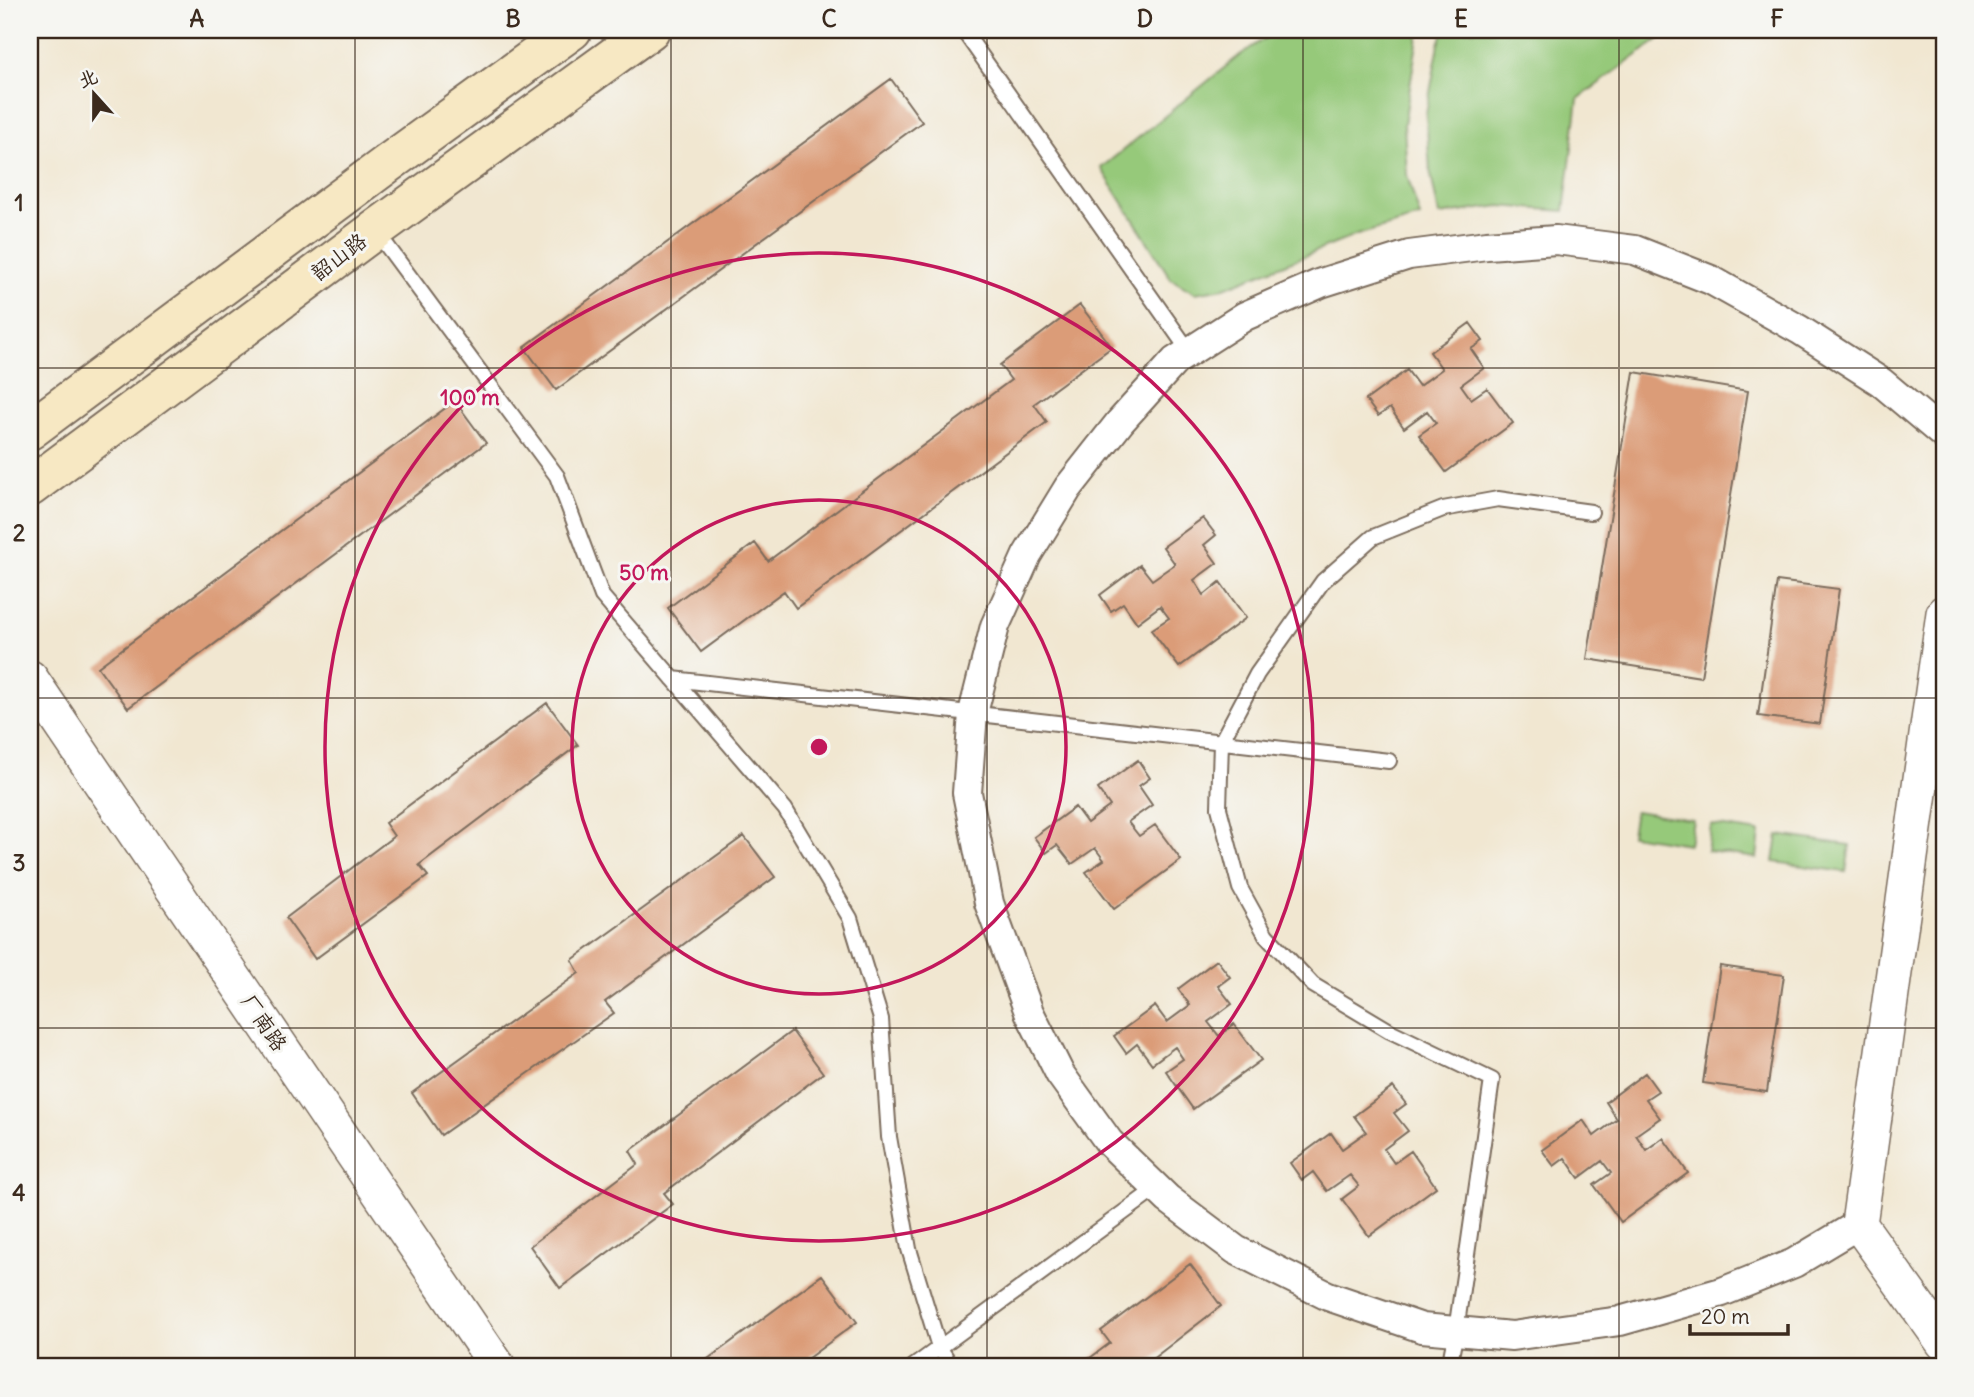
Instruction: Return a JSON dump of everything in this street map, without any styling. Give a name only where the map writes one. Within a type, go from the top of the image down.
[{"type":"main road","points":[[30,430],[572,30]]},
{"type":"main road","name":"韶山路","points":[[30,487],[375,230],[650,30]]},
{"type":"street","points":[[1859,1224],[1794,1263],[1722,1292],[1620,1321],[1512,1336],[1422,1328],[1328,1296],[1236,1250],[1168,1199],[1109,1142],[1060,1074],[1029,1012],[989,903],[967,793],[973,713],[995,626],[1034,544],[1068,488],[1120,422],[1175,361],[1245,316],[1321,284],[1409,256],[1486,245],[1556,240],[1635,250],[1711,279],[1800,330],[1881,382],[1944,435]]},
{"type":"street","points":[[1944,614],[1859,1224],[1944,1343]]},
{"type":"street","name":"厂南路","points":[[30,678],[498,1367]]},
{"type":"lane","points":[[963,30],[1189,351]]},
{"type":"lane","points":[[375,230],[557,476],[602,596],[785,809],[850,918],[881,1019],[889,1136],[907,1237],[939,1347],[952,1367]]},
{"type":"lane","points":[[1449,1367],[1492,1080],[1390,1031],[1312,985],[1266,935],[1240,888],[1219,808],[1221,742],[1257,674],[1323,581],[1373,537],[1443,509],[1498,499],[1591,512]]},
{"type":"lane","points":[[673,679],[1389,761]]},
{"type":"lane","points":[[913,1367],[1157,1188]]},
{"type":"green space","points":[[1277,30],[1419,30],[1404,124],[1407,175],[1420,217],[1357,235],[1224,288],[1195,293],[1171,279],[1101,168],[1240,55]]},
{"type":"green space","points":[[1444,30],[1671,30],[1578,99],[1564,211],[1500,206],[1439,215],[1430,170],[1426,114]]},
{"type":"green space","points":[[1635,811],[1693,820],[1689,844],[1631,835]]},
{"type":"green space","points":[[1711,825],[1760,832],[1757,858],[1707,851]]},
{"type":"green space","points":[[1778,835],[1850,845],[1846,872],[1774,862]]},
{"type":"building","points":[[891,79],[922,122],[556,390],[524,347]]},
{"type":"building","points":[[1080,305],[1112,347],[1034,404],[1047,422],[796,608],[784,591],[701,652],[668,608],[755,543],[768,561],[1011,380],[1000,365]]},
{"type":"building","points":[[1470,323],[1483,341],[1471,349],[1484,368],[1461,385],[1471,399],[1487,388],[1513,423],[1446,472],[1419,435],[1436,423],[1427,411],[1404,428],[1390,408],[1378,416],[1366,400],[1407,370],[1419,386],[1442,369],[1430,352]]},
{"type":"building","points":[[1634,372],[1748,391],[1701,677],[1587,659]]},
{"type":"building","points":[[455,401],[486,443],[128,708],[98,667]]},
{"type":"building","points":[[1203,518],[1216,535],[1204,545],[1217,563],[1194,580],[1204,595],[1220,582],[1246,618],[1179,667],[1151,630],[1169,618],[1160,606],[1137,623],[1123,603],[1111,611],[1100,595],[1140,565],[1152,580],[1175,564],[1163,547]]},
{"type":"building","points":[[1777,581],[1839,589],[1820,724],[1758,716]]},
{"type":"building","points":[[547,703],[578,745],[419,865],[428,876],[315,959],[286,918],[394,836],[385,823]]},
{"type":"building","points":[[1138,760],[1150,778],[1139,786],[1152,805],[1128,822],[1139,836],[1155,825],[1181,860],[1114,909],[1086,872],[1104,860],[1095,848],[1072,864],[1057,845],[1046,853],[1034,837],[1075,807],[1087,823],[1110,806],[1098,789]]},
{"type":"building","points":[[744,836],[775,877],[605,1002],[614,1013],[441,1135],[412,1093],[579,973],[572,960]]},
{"type":"building","points":[[1217,960],[1230,977],[1218,986],[1232,1004],[1208,1022],[1219,1036],[1234,1024],[1261,1060],[1193,1109],[1166,1071],[1183,1059],[1175,1047],[1152,1064],[1137,1044],[1126,1053],[1114,1036],[1155,1006],[1167,1022],[1190,1005],[1178,989]]},
{"type":"building","points":[[1720,966],[1784,975],[1767,1092],[1703,1083]]},
{"type":"building","points":[[792,1031],[823,1073],[664,1193],[673,1204],[560,1288],[530,1246],[638,1164],[630,1151]]},
{"type":"building","points":[[1645,1073],[1658,1091],[1646,1099],[1660,1118],[1636,1135],[1646,1150],[1663,1138],[1688,1173],[1621,1222],[1594,1185],[1611,1173],[1602,1161],[1579,1178],[1565,1158],[1554,1166],[1542,1150],[1583,1120],[1594,1136],[1617,1119],[1606,1102]]},
{"type":"building","points":[[1393,1087],[1406,1104],[1394,1113],[1408,1131],[1384,1149],[1394,1163],[1411,1151],[1436,1187],[1369,1236],[1342,1199],[1359,1186],[1350,1175],[1327,1191],[1313,1172],[1302,1180],[1290,1163],[1331,1133],[1342,1149],[1366,1132],[1354,1116]]},
{"type":"building","points":[[1190,1264],[1221,1306],[1142,1367],[1078,1367],[1110,1343],[1101,1331]]},
{"type":"building","points":[[822,1275],[857,1322],[796,1367],[697,1367]]}]
